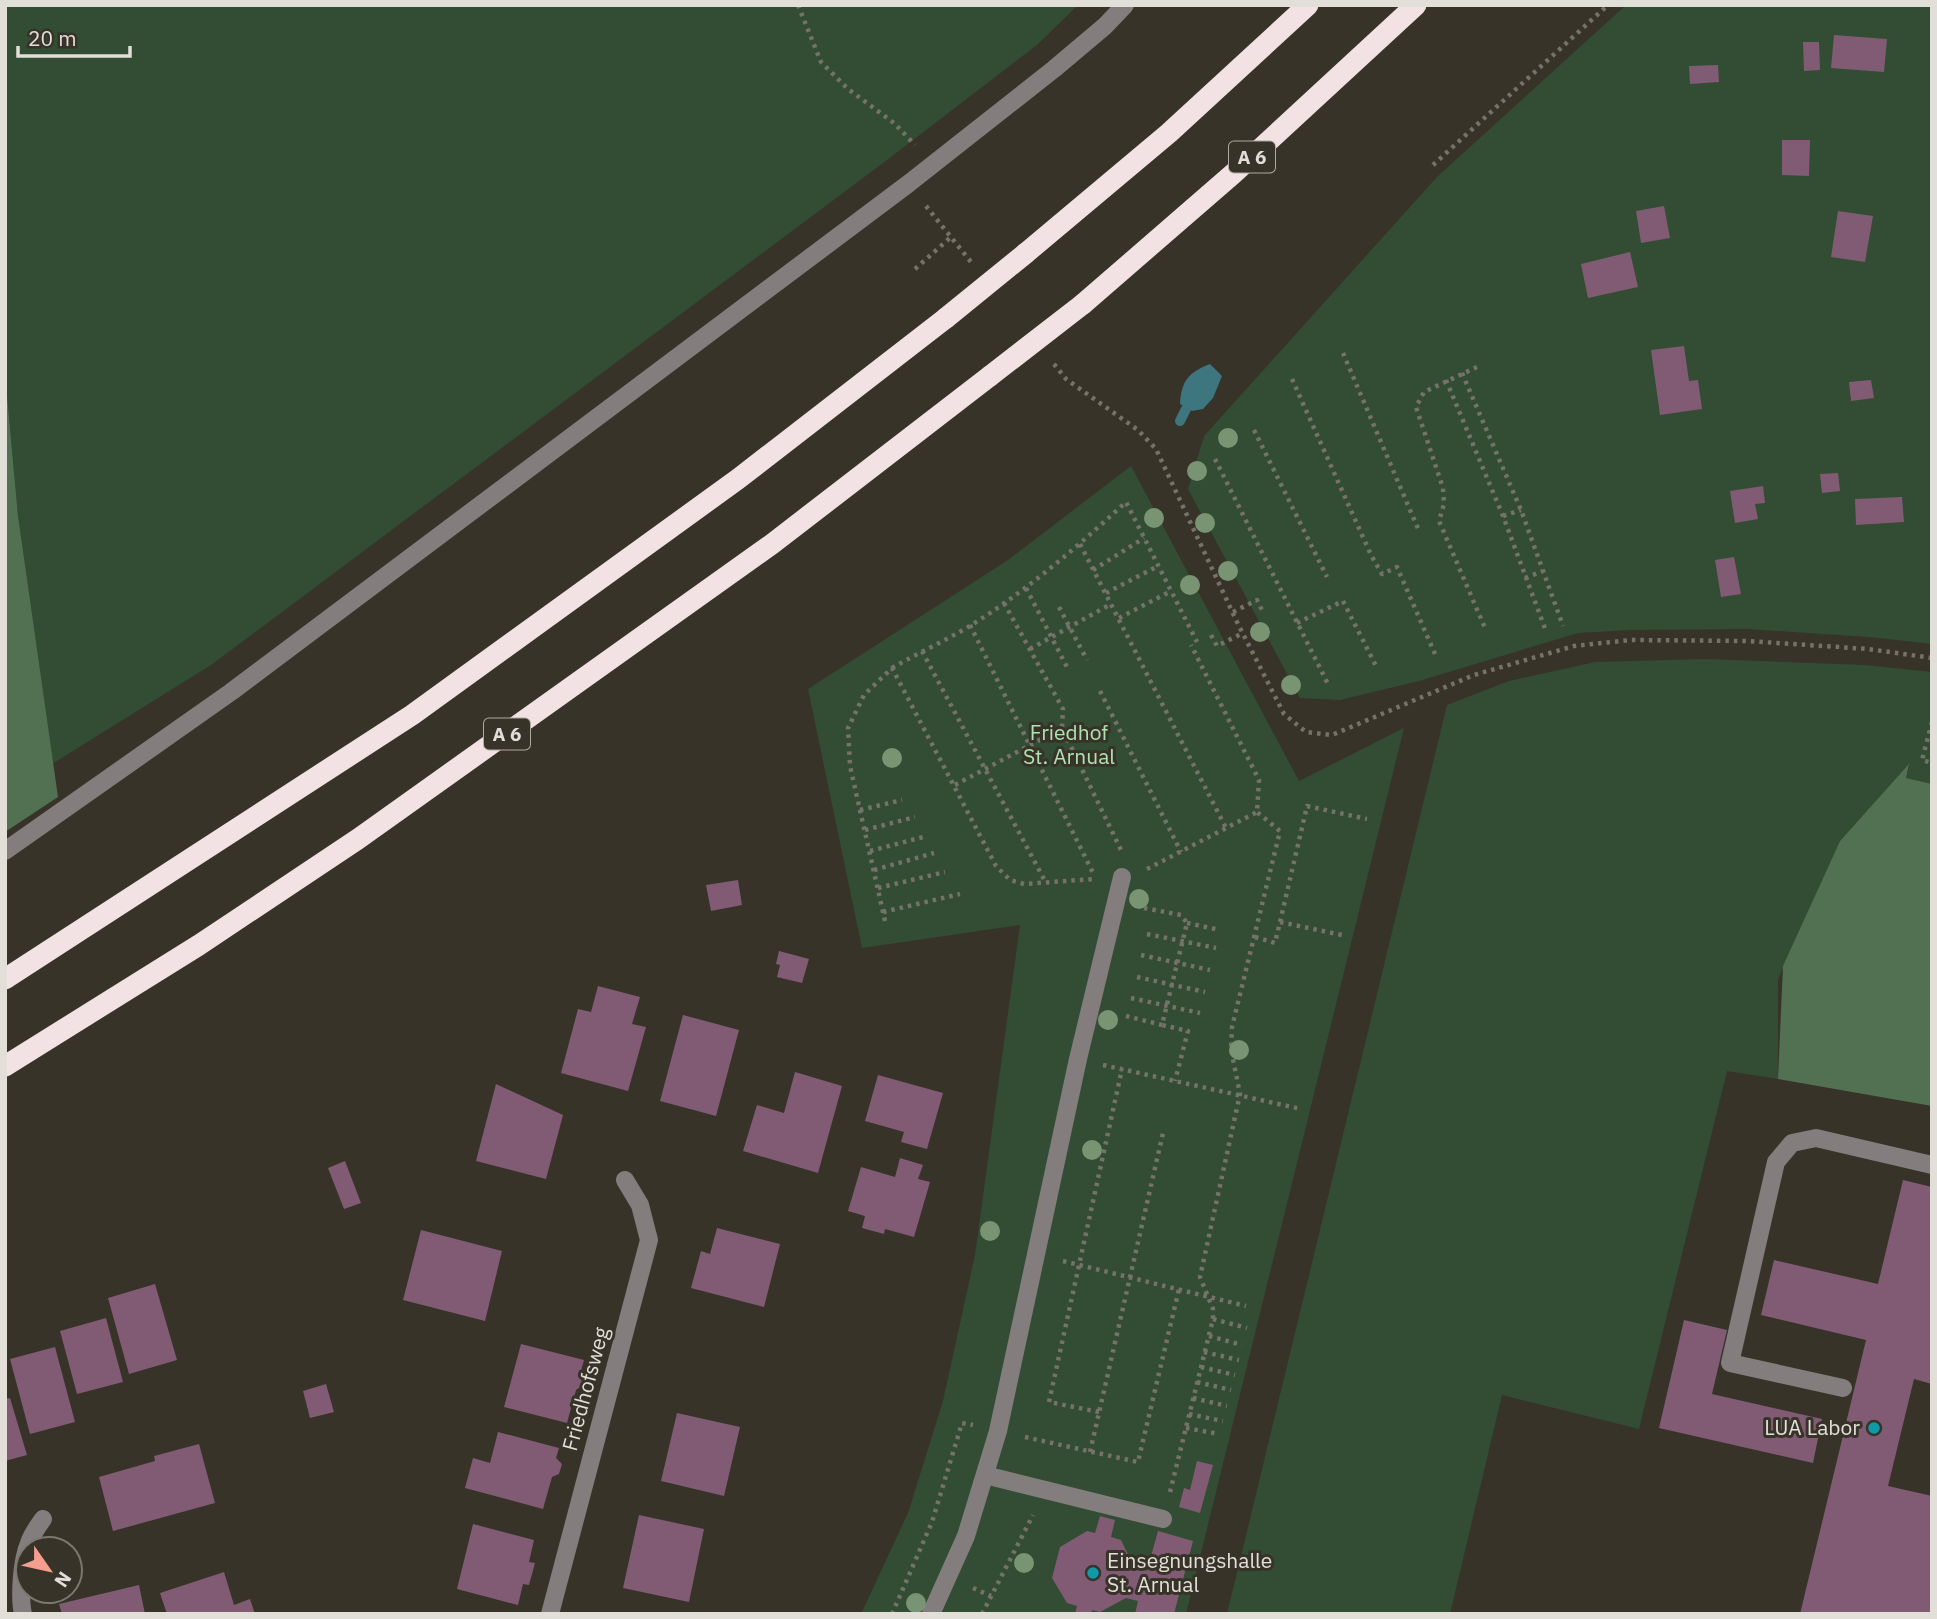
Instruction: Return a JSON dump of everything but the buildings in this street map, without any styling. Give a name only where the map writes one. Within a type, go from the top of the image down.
[{"type":"highway","points":[[5,979],[412,715],[738,479],[1026,253],[1169,133],[1308,5]]},
{"type":"highway","name":"A 6","points":[[5,1066],[199,946],[369,832],[772,544],[1083,303],[1234,173],[1416,5]]},
{"type":"street","points":[[5,851],[230,692],[908,184],[1054,69],[1125,5]]},
{"type":"street","points":[[931,1614],[966,1536],[998,1431],[1078,1059],[1117,903],[1128,876]]},
{"type":"street","points":[[1843,1388],[1730,1363],[1776,1162],[1792,1143],[1816,1138],[1932,1165]]},
{"type":"street","name":"Friedhofsweg","points":[[550,1614],[649,1240],[640,1205],[625,1180]]},
{"type":"street","points":[[985,1475],[1163,1519]]},
{"type":"street","points":[[23,1614],[21,1606],[24,1561],[29,1541],[43,1519]]},
{"type":"path","points":[[798,5],[821,62],[848,89],[894,123],[932,163]]},
{"type":"path","points":[[1433,165],[1608,5]]},
{"type":"path","points":[[908,184],[974,266]]},
{"type":"path","points":[[915,269],[951,237]]},
{"type":"path","points":[[1343,353],[1419,531]]},
{"type":"path","points":[[1049,359],[1066,379],[1138,430],[1156,449],[1284,714],[1306,732],[1332,735],[1474,675],[1574,646],[1632,640],[1747,641],[1868,649],[1932,658]]},
{"type":"path","points":[[1477,367],[1423,392],[1416,407],[1443,488],[1444,504],[1439,522],[1485,628]]},
{"type":"path","points":[[1462,373],[1521,509],[1563,626]]},
{"type":"path","points":[[1292,379],[1371,555],[1382,575],[1397,567],[1435,654]]},
{"type":"path","points":[[1446,380],[1503,516],[1546,631]]},
{"type":"path","points":[[1254,430],[1327,578]]},
{"type":"path","points":[[1215,459],[1329,686]]},
{"type":"path","points":[[886,921],[849,766],[848,728],[864,695],[892,668],[970,625],[1026,588],[1126,502],[1197,642]]},
{"type":"path","points":[[1503,516],[1521,509]]},
{"type":"path","points":[[1093,570],[1144,538]]},
{"type":"path","points":[[1080,544],[1226,828]]},
{"type":"path","points":[[1105,593],[1158,566]]},
{"type":"path","points":[[1525,578],[1543,572]]},
{"type":"path","points":[[1026,588],[1069,671]]},
{"type":"path","points":[[1119,618],[1171,591]]},
{"type":"path","points":[[1233,612],[1257,600],[1262,610]]},
{"type":"path","points":[[1297,623],[1343,601],[1377,668]]},
{"type":"path","points":[[1004,603],[1063,709],[1062,728],[1128,876],[1258,812]]},
{"type":"path","points":[[1030,649],[1111,604]]},
{"type":"path","points":[[1059,607],[1087,660]]},
{"type":"path","points":[[892,668],[996,866],[1010,880],[1024,884],[1096,879],[970,625]]},
{"type":"path","points":[[1211,635],[1217,646],[1243,633]]},
{"type":"path","points":[[1191,645],[1259,780],[1258,812]]},
{"type":"path","points":[[922,650],[1045,883]]},
{"type":"path","points":[[1100,691],[1181,852]]},
{"type":"path","points":[[1932,722],[1922,760],[1932,763]]},
{"type":"path","points":[[955,785],[1062,728]]},
{"type":"path","points":[[860,810],[902,800]]},
{"type":"path","points":[[1255,937],[1275,943],[1307,806],[1367,819]]},
{"type":"path","points":[[1163,1519],[1213,1319],[1213,1309],[1200,1277],[1240,1094],[1231,1049],[1232,1027],[1280,831],[1258,812]]},
{"type":"path","points":[[865,830],[915,817]]},
{"type":"path","points":[[870,851],[923,837]]},
{"type":"path","points":[[874,870],[934,853]]},
{"type":"path","points":[[878,888],[944,872]]},
{"type":"path","points":[[883,912],[960,894]]},
{"type":"path","points":[[1117,903],[1181,915],[1187,923],[1220,930]]},
{"type":"path","points":[[1280,922],[1342,935]]},
{"type":"path","points":[[1162,1025],[1187,923]]},
{"type":"path","points":[[1147,934],[1216,948]]},
{"type":"path","points":[[1141,955],[1210,970]]},
{"type":"path","points":[[1137,977],[1205,992]]},
{"type":"path","points":[[1131,998],[1200,1013]]},
{"type":"path","points":[[1126,1017],[1188,1031],[1175,1081]]},
{"type":"path","points":[[1078,1059],[1301,1109]]},
{"type":"path","points":[[1099,1412],[1049,1402],[1122,1069]]},
{"type":"path","points":[[1090,1451],[1163,1133]]},
{"type":"path","points":[[1035,1254],[1246,1306]]},
{"type":"path","points":[[998,1431],[1138,1462],[1179,1289]]},
{"type":"path","points":[[1213,1319],[1247,1328]]},
{"type":"path","points":[[1209,1336],[1242,1345]]},
{"type":"path","points":[[1204,1352],[1239,1360]]},
{"type":"path","points":[[1201,1367],[1235,1375]]},
{"type":"path","points":[[1198,1382],[1231,1390]]},
{"type":"path","points":[[1193,1398],[1227,1406]]},
{"type":"path","points":[[1189,1414],[1223,1421]]},
{"type":"path","points":[[905,1614],[893,1611],[932,1522],[962,1423]]},
{"type":"path","points":[[1186,1428],[1219,1434]]},
{"type":"path","points":[[982,1614],[1046,1491]]},
{"type":"path","points":[[977,1590],[991,1596]]},
{"type":"green space","points":[[5,5],[1078,5],[1037,45],[887,160],[211,665],[52,764],[18,516],[5,373]]},
{"type":"green space","points":[[1626,5],[1932,5],[1932,644],[1747,629],[1578,633],[1419,681],[1340,700],[1300,698],[1188,489],[1204,436],[1437,177]]},
{"type":"green space","points":[[5,373],[18,516],[58,797],[5,832]]},
{"type":"green space","name":"Friedhof St. Arnual","points":[[1131,466],[1299,781],[1404,728],[1186,1614],[861,1614],[908,1513],[943,1401],[975,1255],[1020,925],[862,948],[808,689],[1008,560]]},
{"type":"green space","points":[[1705,659],[1865,665],[1932,672],[1932,784],[1906,778],[1909,766],[1840,841],[1778,979],[1778,1079],[1727,1071],[1639,1429],[1502,1395],[1450,1614],[1227,1614],[1447,705],[1509,681],[1595,662]]},
{"type":"green space","points":[[1909,764],[1906,778],[1932,784],[1932,1106],[1778,1079],[1783,966],[1840,841]]},
{"type":"water","points":[[1210,364],[1222,376],[1213,398],[1203,409],[1192,411],[1180,404],[1184,383],[1197,370]]},
{"type":"waterway","points":[[1180,421],[1186,409]]},
{"type":"place","name":"LUA Labor","points":[[1874,1428]]},
{"type":"place","name":"Einsegnungshalle St. Arnual","points":[[1093,1573]]}]
